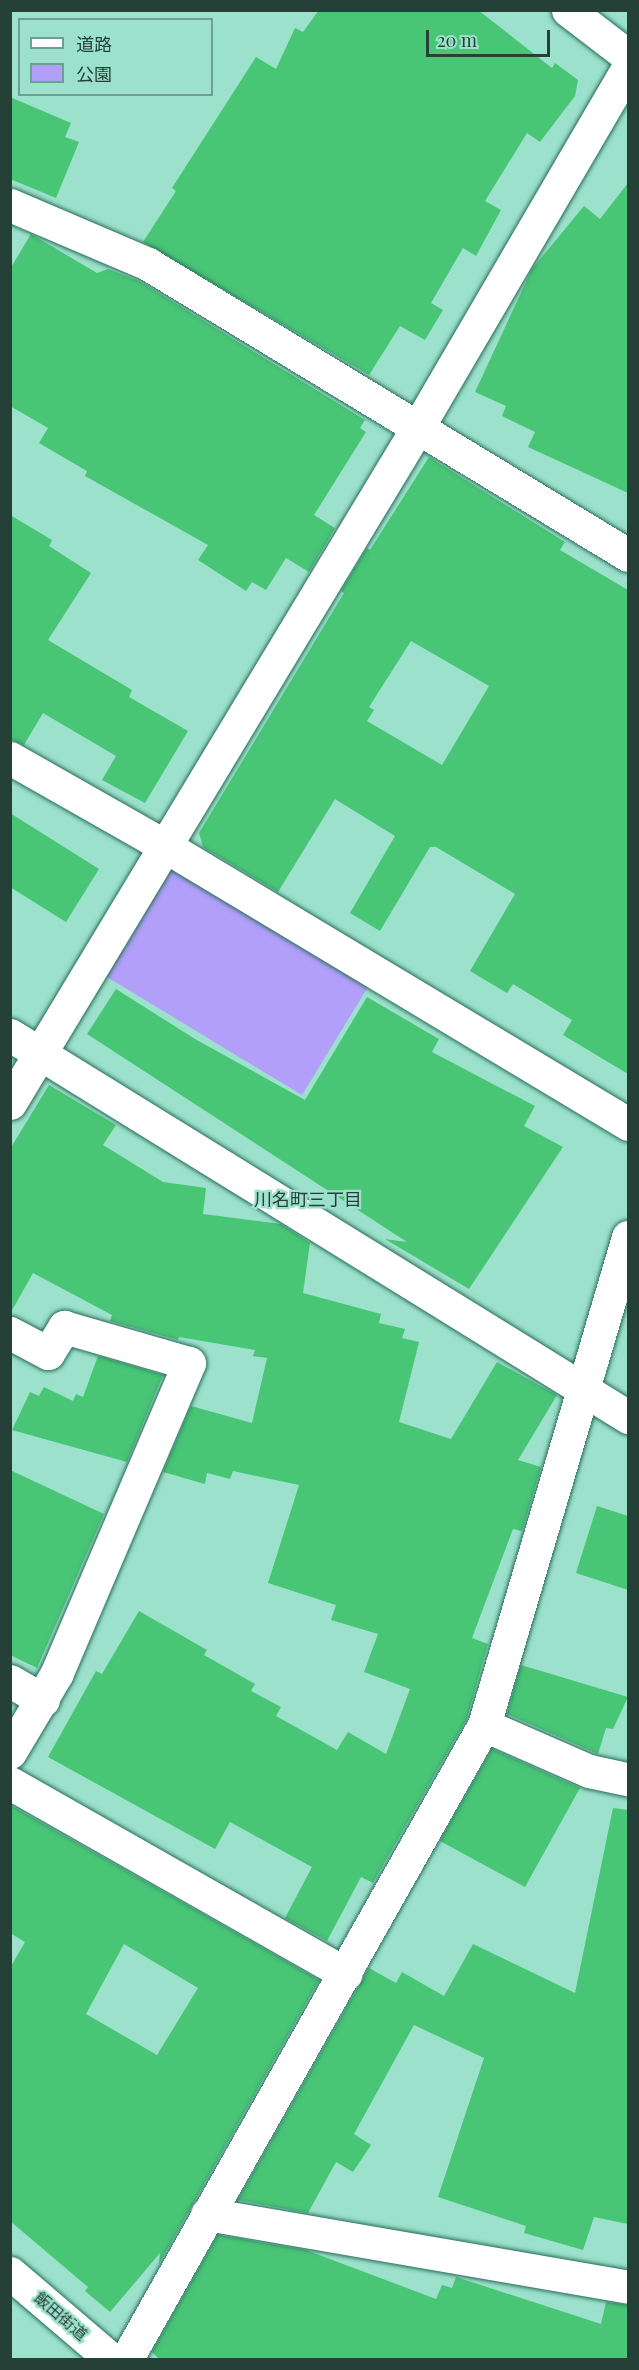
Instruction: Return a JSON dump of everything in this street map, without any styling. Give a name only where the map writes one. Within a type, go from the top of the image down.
[{"type":"main road","points":[[568,10],[628,56]]},
{"type":"main road","points":[[10,1103],[418,427],[628,67]]},
{"type":"main road","points":[[10,204],[148,264],[628,555]]},
{"type":"main road","points":[[10,758],[165,846],[628,1124]]},
{"type":"main road","points":[[10,1035],[628,1417]]},
{"type":"main road","points":[[126,2360],[207,2214],[346,1974],[484,1725],[628,1237]]},
{"type":"main road","points":[[10,1332],[48,1353],[64,1327],[189,1363],[43,1700],[10,1752]]},
{"type":"main road","points":[[10,1681],[43,1700]]},
{"type":"main road","points":[[484,1725],[589,1771],[628,1779]]},
{"type":"main road","points":[[10,1783],[346,1974]]},
{"type":"main road","points":[[207,2214],[628,2287]]},
{"type":"main road","name":"飯田街道","points":[[10,2273],[112,2360]]},
{"type":"green space","points":[[172,869],[368,987],[302,1095],[107,977]]},
{"type":"building","points":[[319,10],[478,10],[552,68],[555,63],[578,80],[575,96],[540,142],[527,133],[485,201],[501,210],[476,256],[463,248],[431,303],[443,310],[425,340],[400,326],[369,375],[143,242],[176,191],[172,188],[256,57],[276,69],[295,28],[303,32]]},
{"type":"building","points":[[10,97],[71,123],[65,137],[79,142],[56,198],[10,179]]},
{"type":"building","points":[[628,183],[628,493],[528,447],[535,432],[502,416],[506,406],[475,392],[532,269],[584,206],[600,219]]},
{"type":"building","points":[[31,234],[97,273],[108,269],[139,281],[365,420],[360,428],[366,432],[314,515],[335,528],[309,572],[286,558],[266,590],[252,582],[246,591],[198,560],[208,545],[85,476],[87,471],[39,443],[48,428],[10,406],[10,269]]},
{"type":"building","points":[[429,457],[565,542],[560,550],[628,590],[628,1074],[563,1035],[572,1020],[513,984],[507,993],[470,971],[515,894],[436,847],[430,847],[380,931],[350,913],[395,836],[335,799],[278,892],[203,847],[199,833],[344,593],[341,591],[367,548],[370,550]],"holes":[[[411,641],[489,686],[442,765],[367,721],[374,710],[369,707]]]},
{"type":"building","points":[[10,515],[52,540],[49,546],[91,573],[48,640],[132,690],[129,697],[188,731],[145,803],[102,780],[116,756],[43,713],[24,745],[10,739]]},
{"type":"building","points":[[10,813],[99,869],[66,922],[10,887]]},
{"type":"building","points":[[116,989],[195,1039],[305,1100],[367,997],[439,1039],[432,1052],[535,1106],[524,1126],[563,1147],[469,1289],[385,1239],[407,1242],[87,1034]]},
{"type":"building","points":[[49,1085],[116,1125],[103,1145],[163,1182],[206,1188],[203,1214],[281,1224],[310,1243],[303,1293],[381,1314],[379,1323],[405,1329],[402,1338],[419,1342],[399,1422],[451,1439],[497,1362],[557,1395],[518,1460],[541,1467],[522,1531],[513,1529],[472,1638],[488,1644],[467,1718],[373,1883],[361,1877],[327,1941],[285,1918],[312,1867],[230,1822],[215,1849],[48,1757],[96,1671],[102,1674],[139,1611],[207,1650],[204,1655],[255,1684],[251,1691],[281,1707],[276,1716],[337,1750],[348,1732],[386,1754],[410,1689],[364,1672],[378,1634],[331,1620],[336,1605],[268,1583],[299,1485],[233,1471],[230,1479],[207,1473],[205,1484],[163,1472],[191,1406],[252,1423],[267,1358],[253,1356],[255,1350],[179,1337],[178,1340],[110,1321],[112,1315],[33,1273],[10,1314],[10,1149]]},
{"type":"building","points":[[98,1356],[163,1375],[127,1462],[12,1430],[30,1392],[39,1396],[44,1387],[73,1401],[76,1394],[83,1397]]},
{"type":"building","points":[[10,1470],[104,1514],[37,1668],[10,1655]]},
{"type":"building","points":[[597,1506],[628,1516],[628,1590],[576,1573]]},
{"type":"building","points":[[521,1665],[628,1697],[613,1729],[606,1728],[598,1754],[507,1714]]},
{"type":"building","points":[[492,1749],[580,1788],[525,1887],[440,1841]]},
{"type":"building","points":[[10,1805],[319,1980],[159,2264],[160,2253],[110,2312],[85,2291],[88,2287],[10,2221],[10,1968],[25,1942],[10,1933]],"holes":[[[124,1944],[198,1988],[157,2055],[86,2014]]]},
{"type":"building","points":[[613,1808],[628,1810],[628,2224],[594,2217],[583,2250],[524,2233],[526,2226],[438,2197],[484,2058],[414,2025],[354,2134],[371,2145],[353,2172],[336,2162],[308,2213],[238,2200],[369,1968],[396,1983],[402,1972],[444,1996],[473,1944],[575,1993]]},
{"type":"building","points":[[218,2235],[306,2250],[436,2299],[442,2285],[452,2288],[456,2277],[601,2324],[606,2302],[628,2305],[628,2360],[160,2360],[152,2352]]},
{"type":"district","name":"川名町三丁目","points":[[308,1199]]}]
